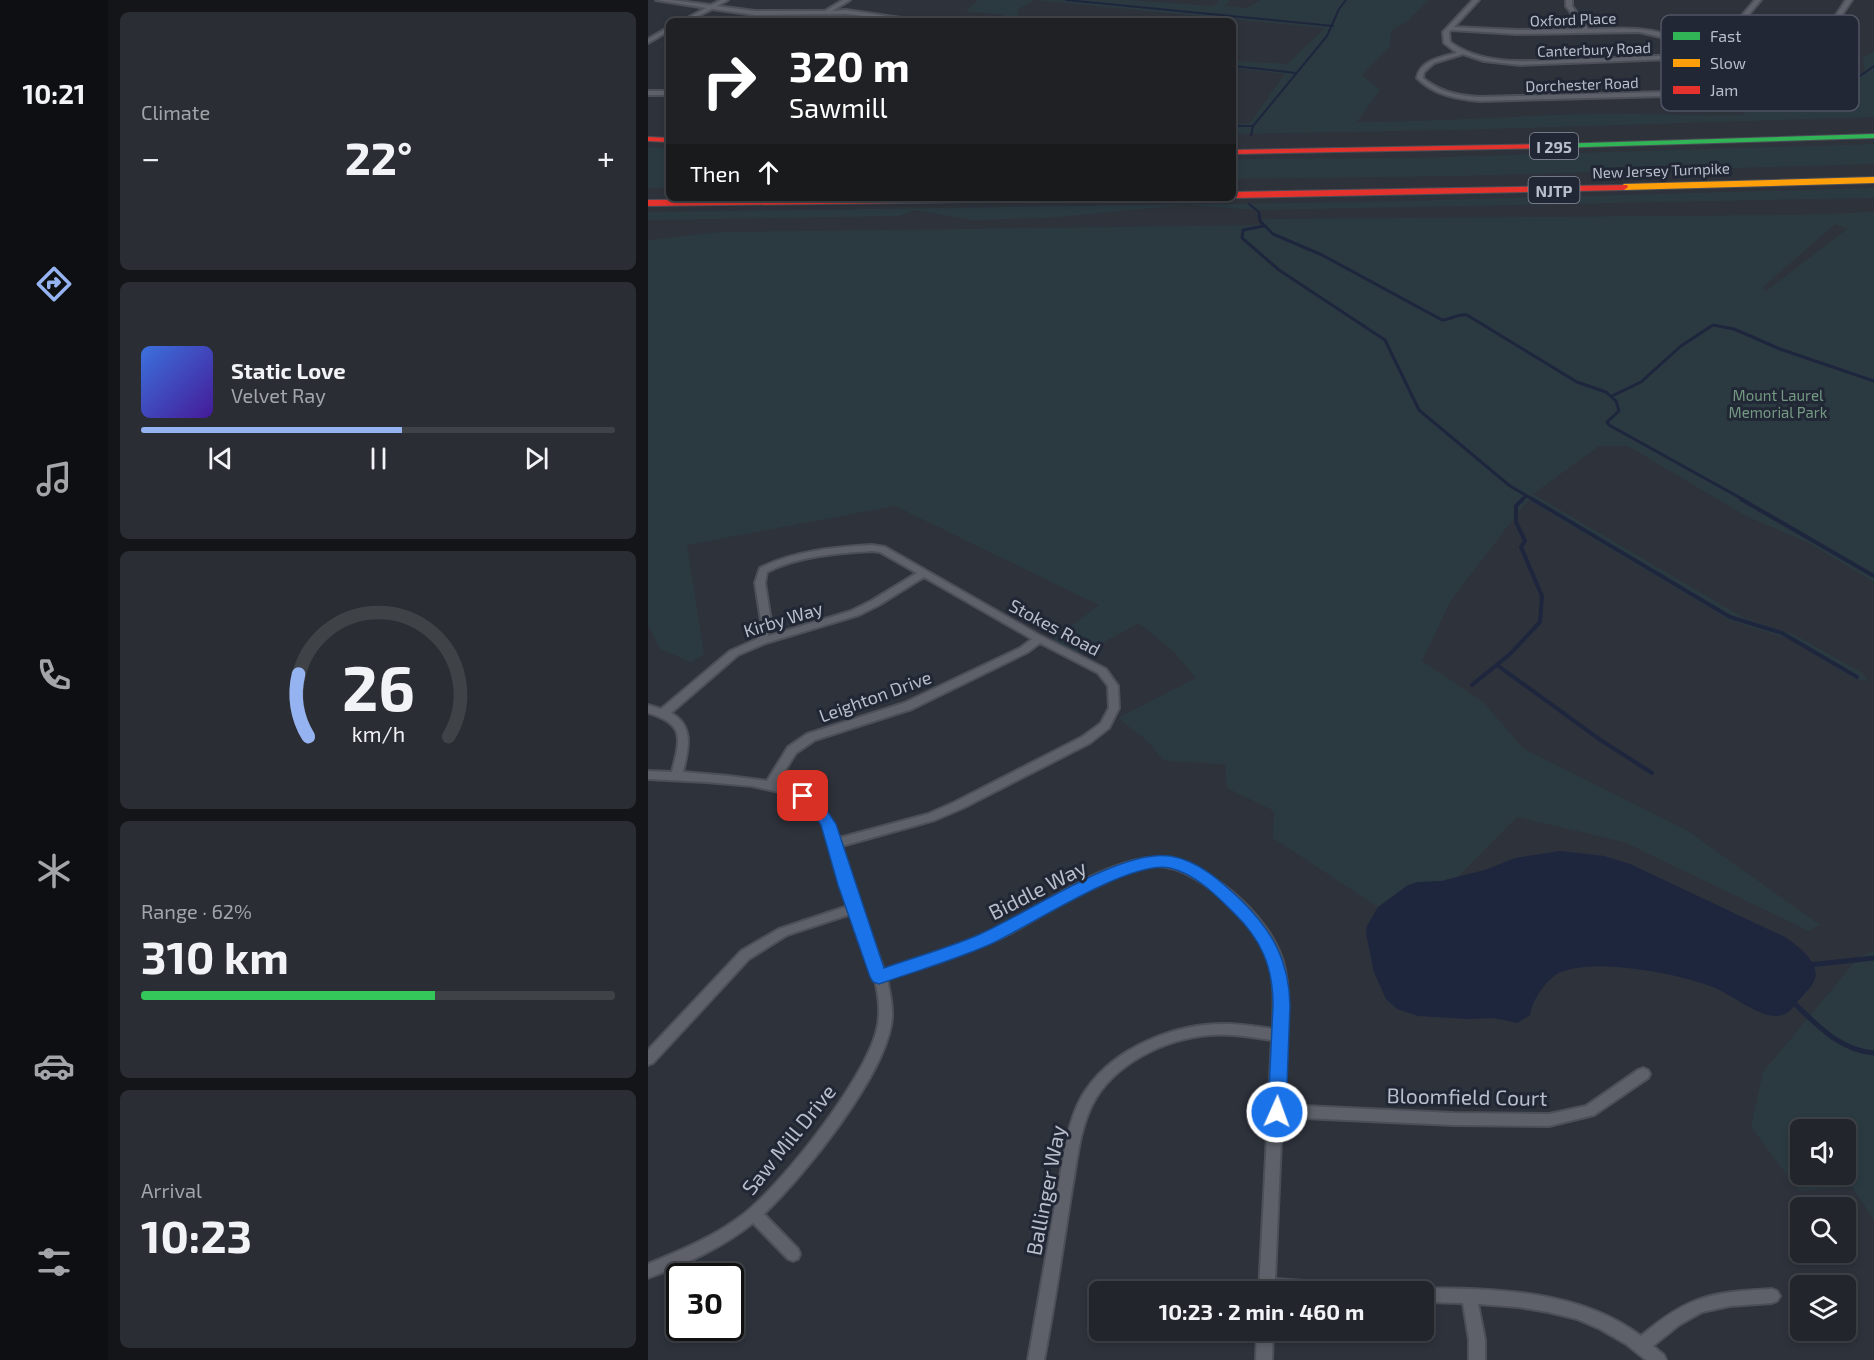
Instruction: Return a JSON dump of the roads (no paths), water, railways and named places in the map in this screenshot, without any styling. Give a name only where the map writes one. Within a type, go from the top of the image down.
[{"type":"highway","name":"I 295","points":[[1236,141],[1446,138],[1874,125]]},
{"type":"highway","points":[[648,127],[666,128]]},
{"type":"highway","name":"I 295","points":[[1236,152],[1458,149],[1874,136]]},
{"type":"highway","points":[[648,139],[666,140]]},
{"type":"highway","name":"New Jersey Turnpike","points":[[1236,188],[1574,182],[1874,173]]},
{"type":"highway","name":"New Jersey Turnpike","points":[[1236,195],[1530,190],[1874,180]]},
{"type":"highway","points":[[648,196],[666,196]]},
{"type":"highway","points":[[648,203],[804,201]]},
{"type":"street","points":[[659,0],[781,17],[825,12],[895,18]]},
{"type":"street","points":[[691,18],[725,0]]},
{"type":"street","points":[[825,12],[847,0]]},
{"type":"street","points":[[1462,53],[1447,43],[1445,34],[1476,0]]},
{"type":"street","points":[[1569,0],[1569,6],[1586,30]]},
{"type":"street","points":[[1745,15],[1758,0]]},
{"type":"street","name":"Canterbury Road","points":[[1839,15],[1849,0]]},
{"type":"street","name":"Oxford Place","points":[[1449,28],[1517,32],[1634,29],[1661,35]]},
{"type":"street","points":[[648,41],[666,31]]},
{"type":"street","name":"Canterbury Road","points":[[1462,53],[1484,59],[1529,63],[1661,59]]},
{"type":"street","name":"Dorchester Road","points":[[1462,53],[1428,64],[1421,71],[1420,78],[1429,86],[1444,93],[1480,99],[1661,94]]},
{"type":"street","points":[[648,93],[666,93]]},
{"type":"street","name":"Stokes Road","points":[[762,641],[766,621],[760,575],[767,567],[873,547],[882,549],[1106,675],[1113,686],[1115,700],[1111,716],[1104,725],[1075,747],[945,812],[834,844]]},
{"type":"street","name":"Kirby Way","points":[[664,713],[726,658],[762,641],[866,608],[924,573]]},
{"type":"street","name":"Leighton Drive","points":[[770,785],[792,750],[811,737],[919,701],[1024,650],[1039,639]]},
{"type":"street","points":[[648,709],[664,713],[675,720],[684,732],[685,739],[676,777]]},
{"type":"street","points":[[648,775],[770,785],[790,790],[814,803],[828,824],[855,909],[783,932],[745,955],[648,1059]]},
{"type":"street","name":"Biddle Way","points":[[879,977],[984,940],[1139,863],[1170,862],[1197,873],[1219,889],[1249,918],[1267,942],[1275,956],[1281,989],[1268,1281]]},
{"type":"street","name":"Saw Mill Drive","points":[[648,1271],[711,1243],[754,1215],[826,1131],[874,1058],[885,1024],[885,1008],[879,977],[855,909]]},
{"type":"street","name":"Ballinger Way","points":[[1036,1360],[1075,1131],[1091,1094],[1111,1073],[1128,1060],[1147,1049],[1174,1039],[1214,1030],[1280,1036]]},
{"type":"street","name":"Bloomfield Court","points":[[1277,1112],[1453,1119],[1550,1119],[1589,1111],[1644,1074]]},
{"type":"street","points":[[754,1215],[793,1254]]},
{"type":"street","points":[[1434,1295],[1534,1301],[1572,1310],[1611,1325],[1658,1360]]},
{"type":"street","points":[[1469,1296],[1477,1340],[1477,1360]]},
{"type":"street","points":[[1641,1346],[1671,1320],[1702,1303],[1725,1298],[1772,1296]]},
{"type":"street","points":[[1264,1360],[1265,1341]]},
{"type":"water","points":[[1560,851],[1604,856],[1630,864],[1785,937],[1811,960],[1816,973],[1814,982],[1789,1012],[1776,1016],[1760,1012],[1718,989],[1677,976],[1636,969],[1594,966],[1576,968],[1556,975],[1541,990],[1530,1015],[1517,1023],[1494,1018],[1418,1016],[1397,1009],[1386,999],[1374,972],[1366,934],[1367,926],[1378,907],[1408,885],[1417,882],[1441,881],[1485,870],[1515,858]]},
{"type":"waterway","points":[[1066,0],[1332,26]]},
{"type":"waterway","points":[[1332,26],[1346,0]]},
{"type":"waterway","points":[[1253,126],[1327,36],[1332,26]]},
{"type":"waterway","points":[[1236,66],[1296,73]]},
{"type":"waterway","points":[[1859,77],[1874,66]]},
{"type":"waterway","points":[[1236,126],[1253,126]]},
{"type":"waterway","points":[[1251,135],[1253,126]]},
{"type":"waterway","points":[[1249,204],[1259,212],[1260,217]]},
{"type":"waterway","points":[[1259,215],[1260,221],[1273,234],[1322,255],[1442,320],[1467,315],[1577,382],[1606,392],[1616,401],[1619,411],[1607,422],[1609,425],[1744,500]]},
{"type":"waterway","points":[[1264,226],[1243,230],[1242,238],[1279,270],[1385,340],[1419,410],[1510,486],[1534,500]]},
{"type":"waterway","points":[[1612,396],[1641,382],[1681,346],[1713,325],[1734,329],[1780,349],[1874,381]]},
{"type":"waterway","points":[[1472,685],[1510,654],[1540,622],[1542,596],[1521,547],[1525,541],[1516,522],[1516,506],[1526,496]]},
{"type":"waterway","points":[[1532,499],[1730,617],[1782,633],[1857,677]]},
{"type":"waterway","points":[[1741,499],[1874,576]]},
{"type":"waterway","points":[[1497,665],[1599,739],[1652,773]]},
{"type":"waterway","points":[[1809,965],[1874,958]]},
{"type":"waterway","points":[[1793,1002],[1839,1042],[1861,1051],[1874,1053]]},
{"type":"park label","name":"Mount Laurel Memorial Park","points":[[1778,404]]}]
